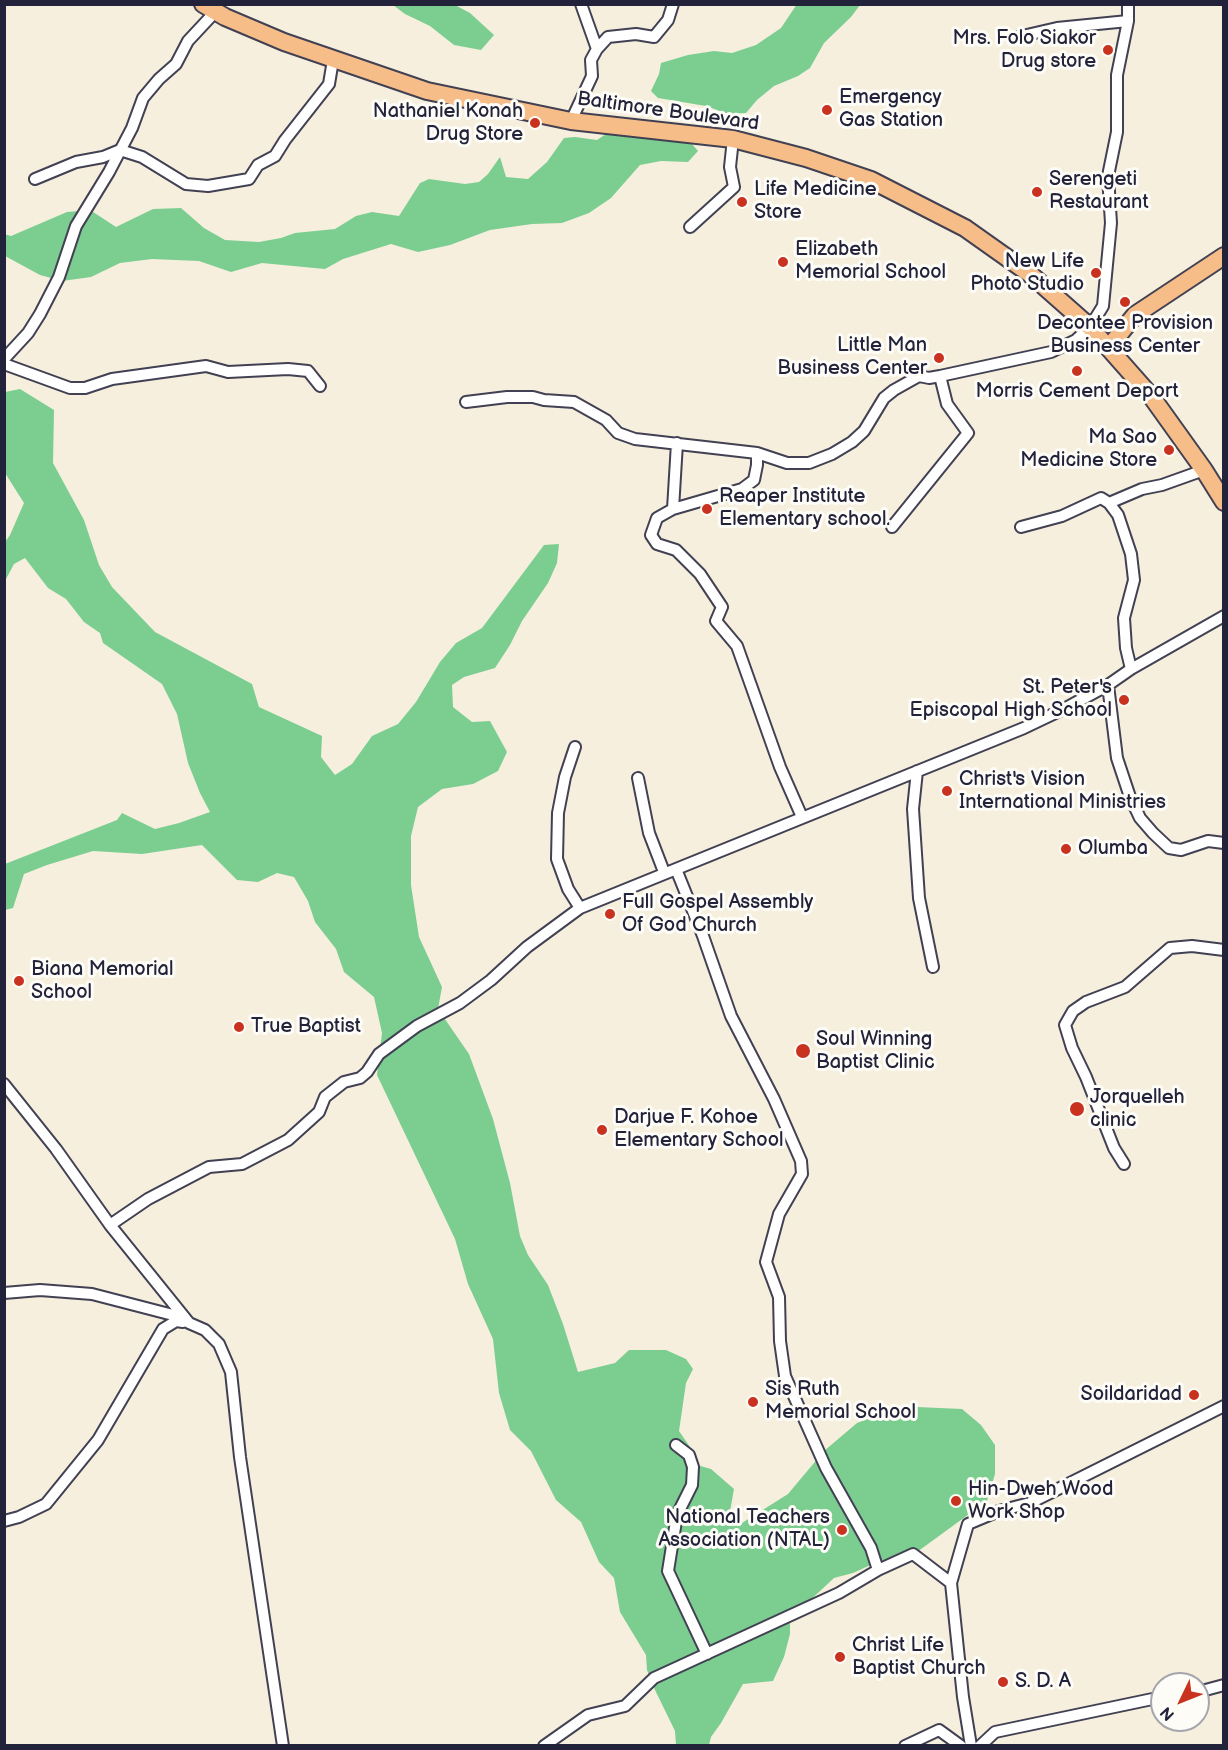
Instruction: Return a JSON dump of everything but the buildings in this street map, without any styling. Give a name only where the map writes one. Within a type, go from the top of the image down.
[{"type":"main road","name":"Baltimore Boulevard","points":[[209,8],[284,42],[427,91],[571,120],[733,139],[806,158],[871,180],[965,228],[1030,274],[1090,327],[1151,396],[1224,502]]},
{"type":"main road","points":[[1109,347],[1135,315],[1224,256]]},
{"type":"street","points":[[582,4],[597,49]]},
{"type":"street","points":[[571,120],[592,76],[591,60],[597,49],[608,37],[636,34],[654,37],[668,20],[673,4]]},
{"type":"street","points":[[466,402],[491,398],[525,397],[574,402],[606,420],[618,433],[635,439],[757,453],[787,463],[809,463],[832,454],[852,442],[864,431],[884,398],[919,376],[929,378],[940,376],[1051,352],[1076,340],[1090,327],[1103,306],[1111,223],[1108,176],[1117,132],[1117,75],[1128,21],[1128,4]]},
{"type":"street","points":[[4,359],[28,333],[40,315],[59,277],[76,226],[132,128],[143,98],[176,64],[209,8]]},
{"type":"street","points":[[1018,37],[1057,28],[1128,21]]},
{"type":"street","points":[[35,179],[76,162],[103,157],[120,150],[142,157],[186,184],[208,186],[249,179],[258,165],[275,156],[329,84],[333,60]]},
{"type":"street","points":[[690,227],[734,186],[730,167],[733,139]]},
{"type":"street","points":[[4,364],[70,388],[85,388],[112,380],[206,366],[228,372],[288,369],[308,371],[320,386]]},
{"type":"street","points":[[892,527],[968,433],[947,404],[940,376]]},
{"type":"street","points":[[673,509],[677,443]]},
{"type":"street","points":[[757,453],[758,465],[754,480],[742,489],[673,509],[657,518],[651,535],[657,544],[676,550],[700,574],[722,607],[716,621],[737,646],[780,767],[802,817]]},
{"type":"street","points":[[1109,503],[1142,489],[1162,485],[1204,470]]},
{"type":"street","points":[[1021,527],[1062,516],[1101,498],[1109,503],[1118,515],[1131,554],[1134,580],[1124,618],[1126,648],[1131,669]]},
{"type":"street","points":[[110,1225],[147,1199],[209,1167],[242,1164],[288,1140],[319,1112],[325,1097],[344,1082],[360,1078],[379,1054],[417,1026],[460,1003],[491,980],[527,947],[580,908],[664,872],[1024,728],[1108,685],[1131,669],[1224,616]]},
{"type":"street","points":[[1108,685],[1118,758],[1130,797],[1140,818],[1169,848],[1181,850],[1208,841],[1224,843]]},
{"type":"street","points":[[575,747],[565,777],[558,813],[557,859],[568,889],[580,908]]},
{"type":"street","points":[[917,771],[914,809],[919,898],[933,967]]},
{"type":"street","points":[[638,778],[649,833],[664,872]]},
{"type":"street","points":[[676,869],[703,936],[730,1016],[774,1098],[801,1161],[802,1174],[779,1214],[766,1262],[779,1297],[780,1341],[785,1376],[826,1468],[871,1548],[878,1570]]},
{"type":"street","points":[[1124,1164],[1114,1148],[1072,1048],[1065,1025],[1073,1011],[1086,1002],[1125,987],[1170,948],[1192,946],[1224,950]]},
{"type":"street","points":[[4,1084],[56,1149],[110,1225],[189,1323]]},
{"type":"street","points":[[4,1293],[40,1290],[92,1294],[173,1315],[176,1320],[205,1330],[219,1344],[231,1372],[241,1466],[283,1746]]},
{"type":"street","points":[[4,1521],[19,1517],[46,1504],[98,1440],[163,1329],[176,1320]]},
{"type":"street","points":[[971,1746],[963,1697],[951,1583],[968,1524],[999,1511],[1030,1503],[1224,1406]]},
{"type":"street","points":[[676,1445],[688,1455],[693,1467],[692,1485],[676,1515],[668,1571],[707,1654]]},
{"type":"street","points":[[544,1746],[588,1715],[625,1706],[654,1678],[839,1593],[878,1570],[914,1554],[951,1583]]},
{"type":"street","points":[[980,1746],[995,1732],[1150,1700]]},
{"type":"street","points":[[905,1746],[939,1730],[961,1746]]},
{"type":"green space","points":[[797,4],[860,5],[824,43],[810,68],[774,86],[746,113],[728,114],[706,106],[658,98],[651,91],[659,74],[661,63],[688,55],[714,51],[732,53],[756,45],[781,28]]},
{"type":"green space","points":[[393,5],[455,5],[470,13],[494,35],[481,50],[454,45],[430,26],[405,14]]},
{"type":"green space","points":[[616,121],[680,130],[698,151],[688,162],[661,161],[640,165],[611,198],[589,213],[562,223],[532,224],[490,230],[450,245],[418,252],[391,244],[343,259],[325,269],[262,263],[231,272],[199,261],[152,259],[120,263],[91,277],[62,281],[40,275],[5,256],[4,234],[11,236],[67,212],[90,210],[116,227],[153,209],[181,208],[204,228],[225,240],[259,242],[295,233],[335,229],[356,216],[372,212],[399,216],[420,183],[429,179],[465,184],[479,182],[500,157],[506,177],[528,179],[547,162],[564,138],[597,140],[606,134]]},
{"type":"green space","points":[[20,389],[54,410],[53,463],[84,520],[99,565],[112,587],[155,632],[252,684],[259,707],[322,736],[321,757],[335,775],[352,764],[372,736],[398,724],[416,702],[440,662],[456,643],[482,628],[544,545],[559,544],[557,563],[548,583],[522,621],[495,668],[464,677],[452,685],[453,707],[472,722],[490,721],[507,752],[498,771],[473,784],[442,789],[418,807],[411,836],[411,885],[419,937],[442,987],[438,1009],[469,1054],[493,1119],[510,1183],[520,1236],[528,1255],[548,1285],[578,1372],[615,1363],[629,1350],[666,1350],[686,1359],[693,1369],[686,1383],[679,1431],[690,1447],[697,1465],[711,1469],[734,1489],[729,1517],[742,1523],[788,1494],[824,1451],[857,1423],[891,1410],[917,1407],[962,1409],[981,1425],[995,1445],[995,1474],[987,1501],[917,1552],[895,1561],[877,1562],[853,1573],[834,1578],[790,1619],[790,1634],[784,1657],[773,1681],[743,1684],[711,1737],[709,1745],[676,1745],[675,1731],[647,1670],[646,1655],[620,1612],[614,1578],[599,1562],[581,1522],[556,1500],[531,1451],[510,1430],[499,1393],[493,1339],[468,1284],[455,1239],[377,1075],[382,1033],[374,997],[344,972],[336,949],[315,922],[308,901],[294,877],[277,873],[258,882],[237,880],[202,845],[142,854],[93,851],[24,874],[13,908],[5,910],[5,864],[117,820],[122,813],[155,829],[210,812],[188,763],[177,714],[162,684],[103,643],[100,633],[84,622],[66,599],[48,588],[25,558],[14,564],[5,581],[5,542],[24,503],[5,473],[5,392]]},
{"type":"place","name":"Mrs. Folo Siakor Drug store","points":[[1108,50]]},
{"type":"place","name":"Emergency Gas Station","points":[[827,110]]},
{"type":"place","name":"Nathaniel Konah Drug Store","points":[[535,123]]},
{"type":"place","name":"Serengeti Restaurant","points":[[1037,192]]},
{"type":"place","name":"Life Medicine Store","points":[[742,202]]},
{"type":"place","name":"Elizabeth Memorial School","points":[[783,262]]},
{"type":"place","name":"New Life Photo Studio","points":[[1096,273]]},
{"type":"place","name":"Decontee Provision Business Center","points":[[1125,302]]},
{"type":"place","name":"Little Man Business Center","points":[[939,358]]},
{"type":"place","name":"Morris Cement Deport","points":[[1077,371]]},
{"type":"place","name":"Ma Sao Medicine Store","points":[[1169,450]]},
{"type":"place","name":"Reaper Institute Elementary school.","points":[[707,509]]},
{"type":"place","name":"St. Peter's Episcopal High School","points":[[1124,700]]},
{"type":"place","name":"Christ's Vision International Ministries","points":[[947,791]]},
{"type":"place","name":"Olumba","points":[[1066,849]]},
{"type":"place","name":"Full Gospel Assembly Of God Church","points":[[610,914]]},
{"type":"place","name":"Biana Memorial School","points":[[19,981]]},
{"type":"place","name":"True Baptist","points":[[239,1027]]},
{"type":"place","name":"Soul Winning Baptist Clinic","points":[[803,1051]]},
{"type":"place","name":"Jorquelleh clinic","points":[[1077,1109]]},
{"type":"place","name":"Darjue F. Kohoe Elementary School","points":[[602,1130]]},
{"type":"place","name":"Soildaridad","points":[[1194,1395]]},
{"type":"place","name":"Sis Ruth Memorial School","points":[[753,1402]]},
{"type":"place","name":"Hin-Dweh Wood Work Shop","points":[[956,1501]]},
{"type":"place","name":"National Teachers Association (NTAL)","points":[[842,1530]]},
{"type":"place","name":"Christ Life Baptist Church","points":[[840,1657]]},
{"type":"place","name":"S. D. A","points":[[1003,1682]]}]
